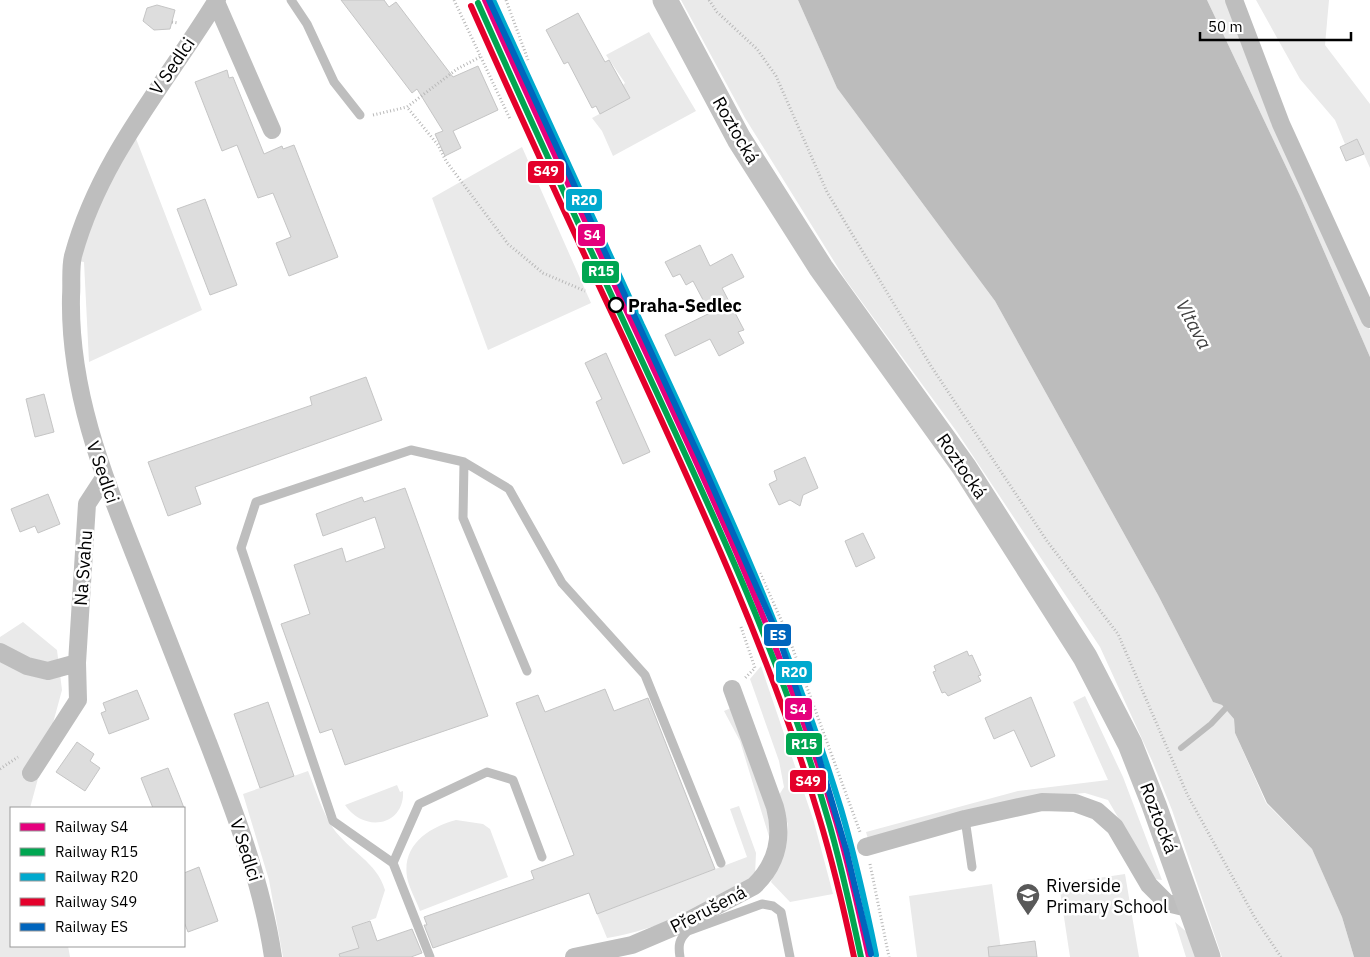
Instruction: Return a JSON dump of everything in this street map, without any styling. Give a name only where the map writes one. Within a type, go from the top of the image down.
[{"type":"main road","name":"Roztocká","points":[[665,0],[739,138],[821,268],[964,467],[1085,657],[1130,744],[1208,957]]},
{"type":"street","points":[[1234,0],[1282,124],[1370,319]]},
{"type":"street","points":[[216,1],[272,130]]},
{"type":"street","name":"V Sedlci","points":[[216,1],[129,130],[102,179],[72,259],[71,321],[73,353],[85,418],[104,478],[232,804],[267,915],[273,957]]},
{"type":"street","name":"Na Svahu","points":[[31,773],[78,700],[77,663],[87,504],[104,478]]},
{"type":"street","points":[[0,652],[27,666],[48,672],[77,663]]},
{"type":"street","name":"Přerušená","points":[[574,957],[632,945],[686,922],[754,886],[763,877],[772,863],[779,840],[779,824],[775,807],[732,689]]},
{"type":"street","points":[[866,847],[965,819],[1042,802],[1075,803],[1097,811],[1115,827],[1149,885],[1167,903],[1192,909]]},
{"type":"lane","points":[[291,0],[307,24],[334,82],[360,116]]},
{"type":"lane","points":[[430,957],[393,862],[333,821],[241,548],[256,502],[411,450],[464,462],[509,489],[562,583],[645,675],[721,864]]},
{"type":"lane","points":[[464,462],[463,518],[527,671]]},
{"type":"lane","points":[[393,862],[419,804],[487,772],[513,780],[542,857]]},
{"type":"lane","points":[[965,819],[972,867]]},
{"type":"lane","points":[[680,957],[678,947],[681,938],[688,931],[762,904],[773,906],[781,912],[790,957]]},
{"type":"path","points":[[454,0],[510,118]]},
{"type":"path","points":[[506,0],[528,60]]},
{"type":"path","points":[[709,0],[717,12],[757,49],[776,76],[827,192],[931,366],[1047,541],[1118,634],[1187,794],[1255,918],[1281,957]]},
{"type":"path","points":[[172,22],[178,23]]},
{"type":"path","points":[[360,116],[366,118],[393,109],[406,107],[457,69],[480,57]]},
{"type":"path","points":[[406,107],[438,144],[446,161],[508,244],[543,272],[585,291]]},
{"type":"path","points":[[760,573],[787,633],[866,847],[875,879],[888,957]]},
{"type":"path","points":[[732,689],[755,668],[741,627]]},
{"type":"shaded area","points":[[681,0],[798,0],[837,88],[995,301],[1158,595],[1213,702],[1222,705],[1234,719],[1235,733],[1266,803],[1312,849],[1342,917],[1354,957],[1222,957],[1172,810],[1153,763],[1100,647],[957,432],[845,279],[745,118]]},
{"type":"shaded area","points":[[1207,0],[1228,0],[1323,225],[1370,330],[1370,357],[1300,196]]},
{"type":"shaded area","points":[[1256,0],[1329,0],[1325,45],[1370,104],[1370,168],[1357,139],[1345,144],[1335,120],[1300,79]]},
{"type":"shaded area","points":[[649,32],[696,111],[613,156],[602,131],[592,118],[629,98],[623,85],[625,83],[606,55]]},
{"type":"shaded area","points":[[135,136],[202,310],[89,362],[84,262],[78,261],[89,228],[103,197]]},
{"type":"shaded area","points":[[522,147],[591,303],[488,350],[432,198]]},
{"type":"shaded area","points":[[23,622],[57,650],[62,690],[30,807],[10,807],[10,947],[68,947],[70,957],[0,957],[0,637]]},
{"type":"shaded area","points":[[761,666],[814,822],[833,894],[790,902],[771,882],[786,842],[788,825],[779,795],[784,787],[779,761],[750,679]]},
{"type":"shaded area","points":[[1085,696],[1123,777],[1162,880],[1154,879],[1108,800],[1085,793],[1039,797],[868,839],[866,832],[1018,791],[1108,780],[1073,702]]},
{"type":"shaded area","points":[[731,708],[772,824],[771,843],[740,741],[724,711]]},
{"type":"shaded area","points":[[308,771],[329,822],[340,836],[376,872],[385,890],[376,918],[352,927],[362,957],[283,957],[269,880],[243,794]]},
{"type":"shaded area","points":[[397,785],[400,792],[403,791],[402,803],[398,812],[382,822],[363,820],[353,814],[345,805]]},
{"type":"shaded area","points":[[739,806],[756,853],[755,875],[721,896],[685,914],[646,929],[607,938],[597,914],[747,857],[730,809]]},
{"type":"shaded area","points":[[456,820],[483,824],[490,829],[508,877],[420,911],[407,877],[409,855],[413,846],[428,832]]},
{"type":"shaded area","points":[[1125,874],[1139,957],[1070,957],[1059,884]]},
{"type":"shaded area","points":[[992,884],[1002,957],[917,957],[909,896]]},
{"type":"shaded area","points":[[1175,922],[1189,934],[1197,957],[1186,957]]},
{"type":"water","name":"Vltava","points":[[798,0],[1207,0],[1300,196],[1370,357],[1370,957],[1354,957],[1342,917],[1312,849],[1267,803],[1235,733],[1234,719],[1222,705],[1213,702],[1158,595],[995,301],[837,88]]},
{"type":"building","points":[[341,0],[384,0],[389,7],[396,2],[453,77],[478,66],[498,110],[453,131],[461,148],[445,156],[435,134],[443,131],[417,89],[412,93]]},
{"type":"building","points":[[157,5],[175,10],[170,29],[154,30],[143,21],[147,8]]},
{"type":"building","points":[[578,13],[605,62],[609,60],[630,98],[600,114],[596,106],[592,108],[568,62],[564,64],[546,30]]},
{"type":"building","points":[[227,70],[229,78],[233,77],[264,154],[282,146],[283,149],[294,145],[338,257],[289,276],[276,243],[291,237],[273,193],[258,198],[237,145],[222,151],[195,82]]},
{"type":"building","points":[[1357,139],[1364,154],[1346,161],[1340,147]]},
{"type":"building","points":[[205,199],[237,285],[210,295],[177,209]]},
{"type":"building","points":[[700,245],[710,266],[732,254],[744,277],[722,288],[744,330],[738,332],[744,343],[719,356],[710,339],[675,356],[665,335],[710,313],[693,281],[686,285],[680,274],[673,277],[665,262]]},
{"type":"building","points":[[606,353],[650,452],[623,464],[596,402],[602,399],[585,363]]},
{"type":"building","points":[[366,377],[382,420],[195,487],[201,504],[168,516],[148,462],[312,405],[310,397]]},
{"type":"building","points":[[44,394],[54,432],[35,437],[26,399]]},
{"type":"building","points":[[805,457],[818,488],[803,495],[800,506],[790,500],[779,505],[769,484],[777,480],[774,471]]},
{"type":"building","points":[[405,488],[488,716],[345,765],[332,729],[320,733],[281,624],[310,614],[294,565],[342,548],[346,562],[385,548],[375,517],[323,536],[316,514],[362,497],[364,502]]},
{"type":"building","points":[[48,494],[60,524],[38,533],[35,526],[20,532],[11,509]]},
{"type":"building","points":[[863,533],[875,558],[856,567],[845,541]]},
{"type":"building","points":[[967,651],[969,656],[972,655],[981,675],[978,676],[981,681],[948,696],[945,692],[942,693],[933,672],[936,671],[934,666]]},
{"type":"building","points":[[605,689],[614,711],[648,698],[715,869],[597,914],[589,893],[433,948],[424,925],[427,925],[424,917],[534,879],[531,871],[574,855],[516,703],[538,695],[545,712]]},
{"type":"building","points":[[137,690],[149,719],[109,734],[101,713],[106,711],[103,703]]},
{"type":"building","points":[[1031,697],[1055,756],[1031,767],[1014,730],[994,739],[985,718]]},
{"type":"building","points":[[268,702],[294,776],[260,788],[234,714]]},
{"type":"building","points":[[77,742],[94,754],[90,761],[100,768],[85,791],[56,772]]},
{"type":"building","points":[[168,768],[184,807],[153,807],[141,778]]},
{"type":"building","points":[[199,867],[218,921],[188,932],[185,924],[185,873]]},
{"type":"building","points":[[370,921],[377,941],[412,929],[422,953],[411,957],[340,957],[339,954],[359,948],[352,927]]},
{"type":"building","points":[[1035,941],[1037,957],[989,957],[988,947]]},
{"type":"waterway","points":[[1181,748],[1211,724],[1225,709]]},
{"type":"rail line","name":"S4","points":[[485,0],[717,508],[768,628],[813,749],[833,811],[848,865],[869,957]]},
{"type":"rail line","name":"ES","points":[[489,0],[703,465],[779,638],[814,741],[846,849],[871,954]]},
{"type":"rail line","name":"R20","points":[[493,0],[697,444],[775,624],[799,685],[841,809],[876,955]]},
{"type":"rail line","name":"R15","points":[[478,3],[684,451],[763,631],[808,754],[827,816],[861,957]]},
{"type":"rail line","name":"S49","points":[[471,6],[678,456],[755,634],[800,755],[829,852],[854,957]]},
{"type":"place","name":"Praha-Sedlec","points":[[616,305]]},
{"type":"place","name":"Riverside Primary School","points":[[1028,916]]}]
